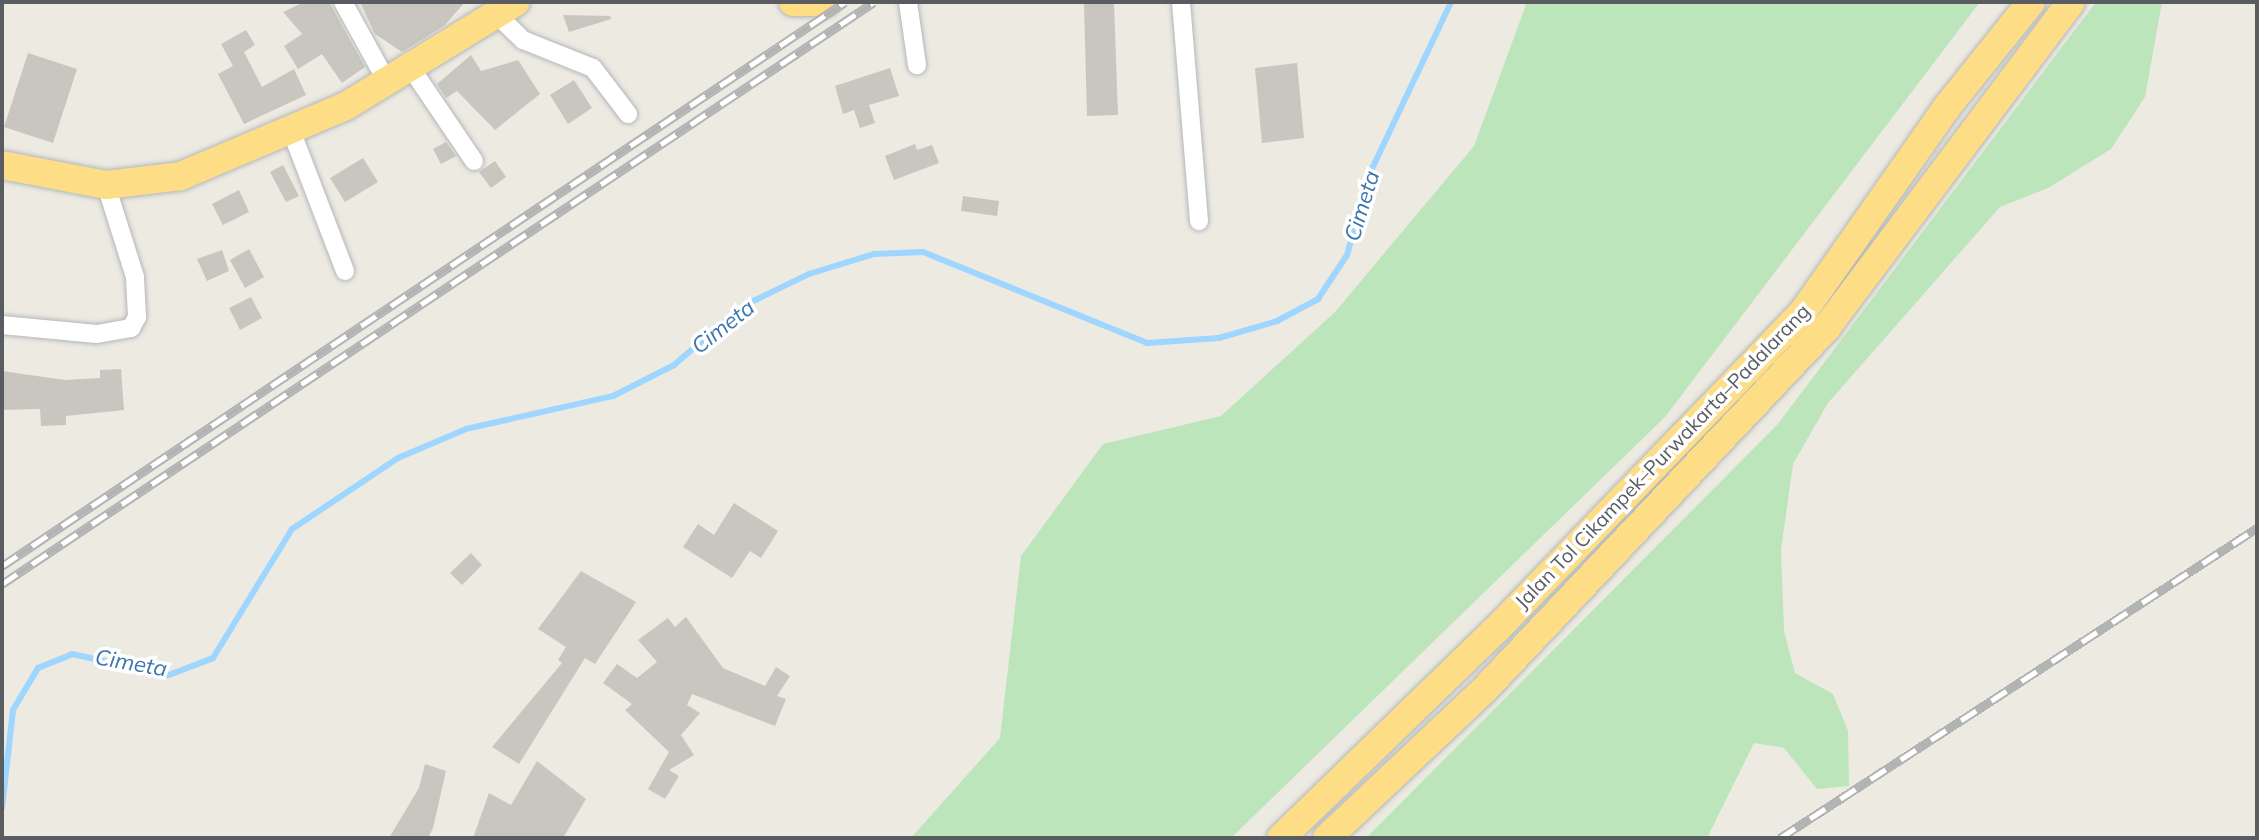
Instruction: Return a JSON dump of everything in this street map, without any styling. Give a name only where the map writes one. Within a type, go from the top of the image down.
[{"type":"highway","points":[[793,2],[826,2]]},
{"type":"highway","name":"Jalan Tol Cikampek–Purwakarta–Padalarang","points":[[1281,838],[1496,630],[1803,312],[1947,107],[2031,2]]},
{"type":"highway","name":"Jalan Tol Cikampek–Purwakarta–Padalarang","points":[[1327,838],[1485,689],[1827,327],[2071,2]]},
{"type":"highway","points":[[2,165],[106,185],[181,176],[292,133],[505,7]]},
{"type":"street","points":[[343,2],[397,72],[474,161]]},
{"type":"street","points":[[908,2],[917,65]]},
{"type":"street","points":[[1181,2],[1199,221]]},
{"type":"street","points":[[505,7],[523,40],[593,68],[628,114]]},
{"type":"street","points":[[292,133],[345,271]]},
{"type":"street","points":[[2,325],[97,334],[131,328],[137,317],[135,277],[106,185]]},
{"type":"green space","points":[[1527,2],[1980,2],[1665,417],[1231,838],[911,838],[1000,738],[1021,556],[1103,444],[1221,416],[1335,312],[1474,146]]},
{"type":"green space","points":[[2096,2],[2162,2],[2145,97],[2111,149],[2048,188],[2000,207],[1828,403],[1793,464],[1781,550],[1784,631],[1795,673],[1833,694],[1848,731],[1849,786],[1817,789],[1784,748],[1754,743],[1707,838],[1366,838],[1777,425]]},
{"type":"building","points":[[304,2],[329,2],[365,67],[342,83],[322,54],[298,69],[284,46],[302,34],[283,12]]},
{"type":"building","points":[[360,2],[465,2],[444,26],[402,52],[375,34]]},
{"type":"building","points":[[1114,3],[1118,115],[1087,116],[1084,4]]},
{"type":"building","points":[[563,15],[610,16],[611,19],[569,32]]},
{"type":"building","points":[[246,30],[255,45],[244,52],[262,87],[294,69],[306,95],[244,124],[218,74],[233,66],[221,44]]},
{"type":"building","points":[[28,53],[77,69],[53,143],[4,127]]},
{"type":"building","points":[[471,55],[481,71],[518,60],[540,94],[495,130],[457,91],[446,98],[437,84]]},
{"type":"building","points":[[1297,63],[1304,138],[1262,143],[1255,68]]},
{"type":"building","points":[[890,68],[899,96],[869,105],[875,123],[860,128],[854,110],[843,114],[835,86]]},
{"type":"building","points":[[574,80],[592,108],[568,124],[550,95]]},
{"type":"building","points":[[446,142],[456,156],[441,164],[433,149]]},
{"type":"building","points":[[915,144],[917,150],[932,145],[939,163],[894,180],[885,156]]},
{"type":"building","points":[[363,158],[378,182],[345,202],[330,178]]},
{"type":"building","points":[[495,161],[506,177],[491,188],[479,172]]},
{"type":"building","points":[[283,165],[299,196],[286,202],[270,172]]},
{"type":"building","points":[[239,190],[249,212],[223,225],[212,204]]},
{"type":"building","points":[[963,196],[999,201],[997,216],[961,211]]},
{"type":"building","points":[[249,249],[264,277],[245,288],[230,260]]},
{"type":"building","points":[[222,250],[229,271],[207,281],[197,259]]},
{"type":"building","points":[[251,297],[262,318],[240,330],[229,308]]},
{"type":"building","points":[[121,369],[124,410],[66,416],[66,425],[41,426],[40,409],[2,410],[2,371],[65,380],[100,378],[100,370]]},
{"type":"building","points":[[734,503],[778,531],[761,558],[750,551],[732,578],[683,547],[698,524],[714,535]]},
{"type":"building","points":[[471,553],[482,565],[462,585],[450,573]]},
{"type":"building","points":[[581,571],[636,602],[595,664],[585,658],[519,764],[492,747],[562,663],[558,660],[566,647],[538,629]]},
{"type":"building","points":[[686,617],[723,668],[765,686],[776,667],[790,676],[777,696],[786,699],[775,726],[692,694],[687,705],[700,713],[681,735],[694,755],[669,770],[679,776],[665,799],[648,789],[669,752],[625,710],[632,704],[603,683],[617,664],[637,678],[657,662],[638,640],[668,618],[675,627]]},
{"type":"building","points":[[537,761],[586,799],[563,838],[473,838],[489,793],[511,805]]},
{"type":"building","points":[[425,764],[446,771],[433,828],[428,838],[389,838],[419,788]]},
{"type":"waterway","name":"Cimeta","points":[[2,808],[13,710],[38,668],[72,654],[169,675],[213,658],[292,529],[398,458],[466,429],[613,396],[674,365],[743,306],[809,274],[874,254],[923,252],[1147,343],[1219,338],[1277,321],[1318,299],[1347,255],[1369,175],[1451,2]]},
{"type":"railway","points":[[2,566],[845,2]]},
{"type":"railway","points":[[2,584],[874,2]]},
{"type":"railway","points":[[1780,838],[2257,528]]}]
